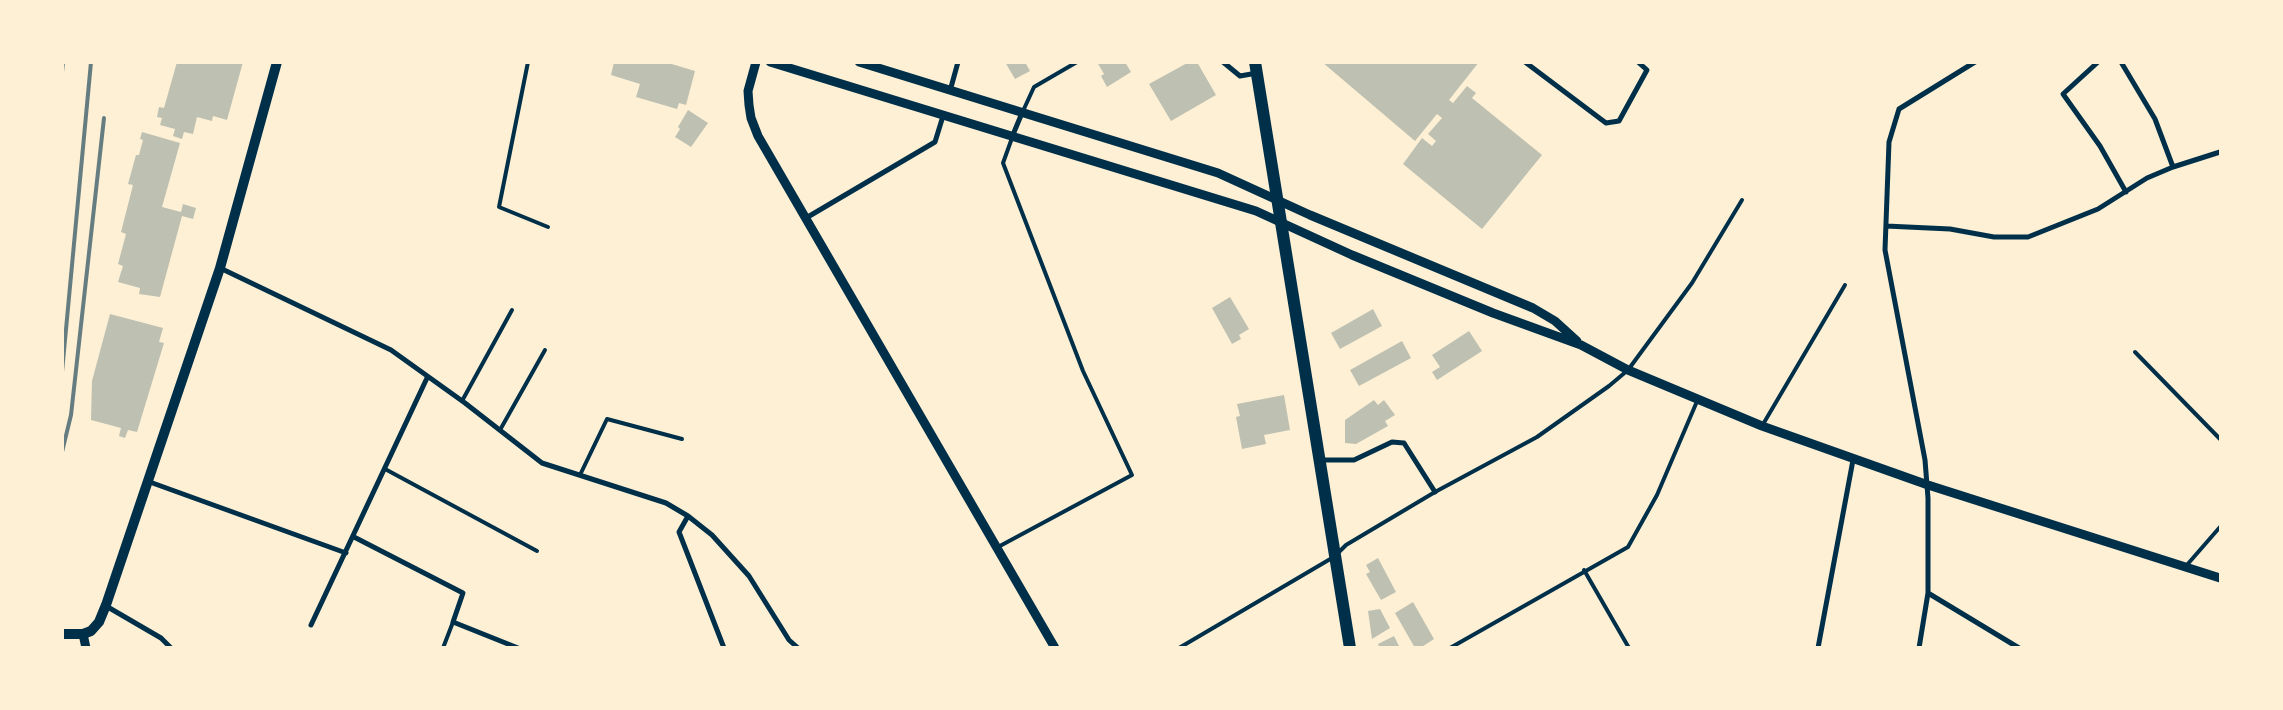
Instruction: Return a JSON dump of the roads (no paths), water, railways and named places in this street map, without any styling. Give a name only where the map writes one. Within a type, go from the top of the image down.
[{"type":"highway","points":[[1256,68],[1350,648]]},
{"type":"main road","points":[[62,634],[83,634],[91,631],[99,622],[106,605],[220,268],[277,62]]},
{"type":"street","points":[[756,62],[748,91],[751,118],[758,136],[1055,648]]},
{"type":"street","points":[[770,62],[1012,138],[1232,203],[1280,221],[1352,255],[1476,306],[1581,345],[1628,370],[1762,426],[1853,460],[1928,485],[2220,578]]},
{"type":"street","points":[[859,62],[1218,173],[1276,200],[1533,308],[1555,321],[1581,345]]},
{"type":"street","points":[[950,91],[958,62]]},
{"type":"street","points":[[1223,62],[1240,76],[1256,68]]},
{"type":"street","points":[[1524,62],[1606,123],[1619,121],[1647,70],[1638,62]]},
{"type":"street","points":[[1919,648],[1928,593],[1928,485],[1925,460],[1885,250],[1889,142],[1899,109],[1975,62]]},
{"type":"street","points":[[2098,62],[2063,94],[2100,146],[2126,192]]},
{"type":"street","points":[[2122,62],[2155,119],[2173,167]]},
{"type":"street","points":[[1012,138],[1022,113]]},
{"type":"street","points":[[806,218],[935,142],[943,116]]},
{"type":"street","points":[[1886,226],[1950,229],[1994,237],[2028,237],[2098,209],[2147,178],[2173,167],[2220,152]]},
{"type":"street","points":[[220,268],[391,350],[462,401],[542,463],[666,503],[688,516],[712,535],[749,576],[789,640],[798,648]]},
{"type":"street","points":[[311,625],[428,378]]},
{"type":"street","points":[[1319,460],[1354,460],[1392,442],[1404,443],[1435,492]]},
{"type":"street","points":[[1818,648],[1853,460]]},
{"type":"street","points":[[147,481],[346,554]]},
{"type":"street","points":[[688,516],[679,532],[724,648]]},
{"type":"street","points":[[354,537],[463,593],[453,622],[518,648]]},
{"type":"street","points":[[1928,593],[2019,648]]},
{"type":"street","points":[[106,605],[161,638],[171,648]]},
{"type":"street","points":[[83,634],[86,648]]},
{"type":"lane","points":[[528,62],[499,207],[548,227]]},
{"type":"lane","points":[[1022,113],[1034,87],[1077,62]]},
{"type":"lane","points":[[998,547],[1132,475],[1083,372],[1003,163],[1012,138]]},
{"type":"lane","points":[[1179,648],[1335,556],[1346,545],[1435,492],[1537,437],[1609,386],[1628,370],[1692,283],[1742,200]]},
{"type":"lane","points":[[1762,426],[1845,285]]},
{"type":"lane","points":[[462,401],[512,310]]},
{"type":"lane","points":[[500,430],[545,350]]},
{"type":"lane","points":[[2135,352],[2220,439]]},
{"type":"lane","points":[[1450,648],[1584,570],[1628,547],[1657,495],[1698,399]]},
{"type":"lane","points":[[580,475],[607,419],[682,439]]},
{"type":"lane","points":[[385,469],[537,551]]},
{"type":"lane","points":[[2185,567],[2220,527]]},
{"type":"lane","points":[[1584,570],[1629,648]]},
{"type":"lane","points":[[443,648],[453,622]]},
{"type":"railway","points":[[62,72],[63,62]]},
{"type":"railway","points":[[62,372],[91,62]]},
{"type":"railway","points":[[62,452],[71,415],[104,118]]}]
